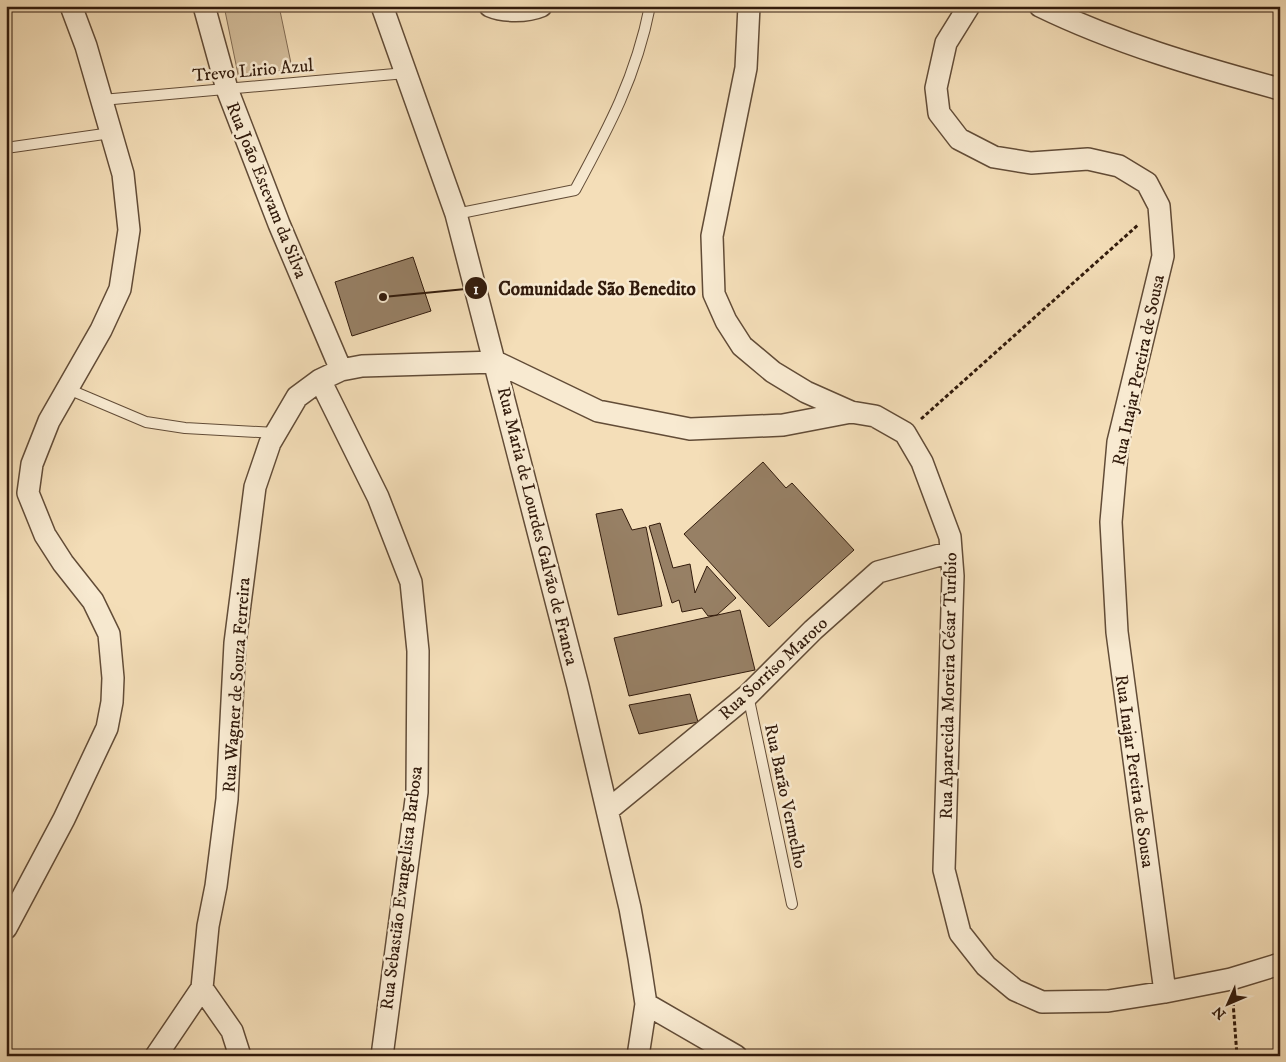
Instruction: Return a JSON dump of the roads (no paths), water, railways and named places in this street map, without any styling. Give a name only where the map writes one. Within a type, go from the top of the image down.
[{"type":"street","points":[[6,928],[64,819],[103,736],[112,702],[113,678],[109,634],[93,602],[63,563],[45,535],[28,492],[32,464],[50,421],[101,330],[120,289],[129,230],[123,174],[102,100],[71,6]]},
{"type":"street","name":"Rua João Estevam da Silva","points":[[204,6],[227,89],[279,224],[341,370]]},
{"type":"street","name":"Rua Maria de Lourdes Galvão de Franca","points":[[382,6],[456,214],[496,362],[608,810],[630,908],[646,1004],[638,1056]]},
{"type":"street","points":[[490,6],[497,9],[533,10],[541,6]]},
{"type":"street","points":[[748,6],[750,13],[746,68],[712,236],[714,294],[726,321],[742,346],[773,372],[806,392],[851,412]]},
{"type":"street","name":"Rua Inajar Pereira de Sousa","points":[[969,6],[946,43],[936,88],[939,113],[959,139],[994,157],[1031,162],[1088,159],[1119,166],[1147,184],[1158,206],[1164,256],[1118,442],[1110,522],[1117,632],[1165,992]]},
{"type":"street","points":[[1040,6],[1115,36],[1199,66],[1280,89]]},
{"type":"street","points":[[496,362],[598,411],[690,429],[783,425],[851,412]]},
{"type":"street","name":"Rua Wagner de Souza Ferreira","points":[[156,1056],[202,988],[208,926],[216,886],[227,799],[235,642],[255,488],[270,443],[297,397],[320,380],[341,370],[362,366],[496,362]]},
{"type":"street","name":"Rua Sebastião Evangelista Barbosa","points":[[320,380],[378,497],[411,582],[418,651],[417,792],[382,1056]]},
{"type":"street","name":"Rua Aparecida Moreira César Turíbio","points":[[851,412],[875,416],[905,433],[922,462],[937,497],[950,537],[953,576],[944,870],[960,933],[986,966],[1015,990],[1042,1002],[1108,1001],[1165,992],[1231,979],[1280,964]]},
{"type":"street","name":"Rua Sorriso Maroto","points":[[608,810],[748,695],[813,630],[878,572],[951,552]]},
{"type":"street","points":[[202,988],[232,1032],[240,1056]]},
{"type":"street","points":[[646,1004],[736,1056]]},
{"type":"lane","points":[[456,214],[575,190],[619,107],[643,42],[650,6]]},
{"type":"lane","name":"Trevo Lirio Azul","points":[[102,100],[406,73]]},
{"type":"lane","points":[[6,148],[111,133]]},
{"type":"lane","points":[[68,388],[146,422],[185,428],[276,432]]},
{"type":"lane","name":"Rua Barão Vermelho","points":[[748,695],[792,904]]},
{"type":"place","name":"Comunidade São Benedito","points":[[383,297]]}]
